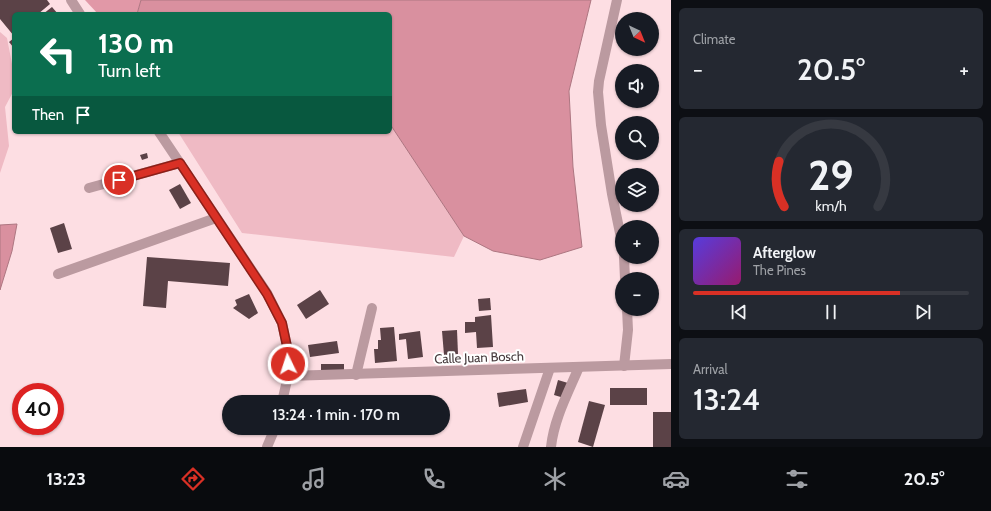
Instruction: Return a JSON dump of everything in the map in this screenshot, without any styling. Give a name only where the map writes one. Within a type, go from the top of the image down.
[{"type":"street","points":[[71,0],[79,12]]},
{"type":"street","points":[[617,0],[599,81],[598,92],[601,125],[617,220]]},
{"type":"street","points":[[160,134],[267,294],[282,323],[288,351],[288,376],[284,395]]},
{"type":"street","points":[[88,188],[180,163]]},
{"type":"street","points":[[58,274],[216,218]]},
{"type":"street","points":[[356,375],[372,308]]},
{"type":"street","points":[[624,366],[628,330],[627,316]]},
{"type":"street","name":"Calle Juan Bosch","points":[[288,376],[671,364]]},
{"type":"street","points":[[551,447],[552,435],[561,408],[579,367]]},
{"type":"street","points":[[523,447],[550,368]]},
{"type":"street","points":[[267,447],[272,435]]},
{"type":"shaded area","points":[[85,0],[141,0],[138,12],[96,12]]},
{"type":"shaded area","points":[[141,0],[591,0],[569,91],[573,167],[582,247],[540,260],[493,251],[464,236],[392,127],[392,12],[138,12]]},
{"type":"shaded area","points":[[0,32],[7,38],[12,64],[12,94],[5,107],[9,146],[0,173]]},
{"type":"shaded area","points":[[392,127],[464,236],[454,257],[242,233],[179,134],[392,134]]},
{"type":"shaded area","points":[[17,224],[12,251],[0,290],[0,225]]},
{"type":"building","points":[[0,0],[47,0],[50,4],[40,12],[12,12],[12,34],[0,19]]},
{"type":"building","points":[[52,7],[56,12],[46,12]]},
{"type":"building","points":[[147,153],[148,158],[142,160],[140,155]]},
{"type":"building","points":[[180,184],[191,203],[180,209],[169,190]]},
{"type":"building","points":[[64,223],[72,249],[58,253],[50,228]]},
{"type":"building","points":[[147,257],[230,263],[228,286],[168,281],[166,308],[143,306]]},
{"type":"building","points":[[320,290],[329,304],[306,319],[297,305]]},
{"type":"building","points":[[249,294],[258,313],[249,319],[233,308],[237,305],[235,300]]},
{"type":"building","points":[[490,298],[491,310],[479,311],[478,299]]},
{"type":"building","points":[[491,315],[493,347],[477,348],[476,332],[465,333],[465,322],[475,322],[475,317]]},
{"type":"building","points":[[394,327],[397,361],[375,363],[374,349],[378,349],[378,340],[381,340],[380,328]]},
{"type":"building","points":[[457,330],[458,354],[444,355],[442,331]]},
{"type":"building","points":[[420,331],[423,357],[408,359],[406,339],[399,340],[399,334]]},
{"type":"building","points":[[337,341],[339,353],[310,357],[308,345]]},
{"type":"building","points":[[321,364],[344,364],[344,373],[321,373]]},
{"type":"building","points":[[558,380],[568,383],[564,398],[554,395]]},
{"type":"building","points":[[610,388],[647,388],[647,405],[610,405]]},
{"type":"building","points":[[526,389],[528,402],[499,407],[497,393]]},
{"type":"building","points":[[589,401],[605,405],[593,447],[578,442]]},
{"type":"building","points":[[653,412],[671,412],[671,447],[653,447]]},
{"type":"route","points":[[119,180],[180,163],[267,294],[282,323],[288,351],[288,364]]}]
